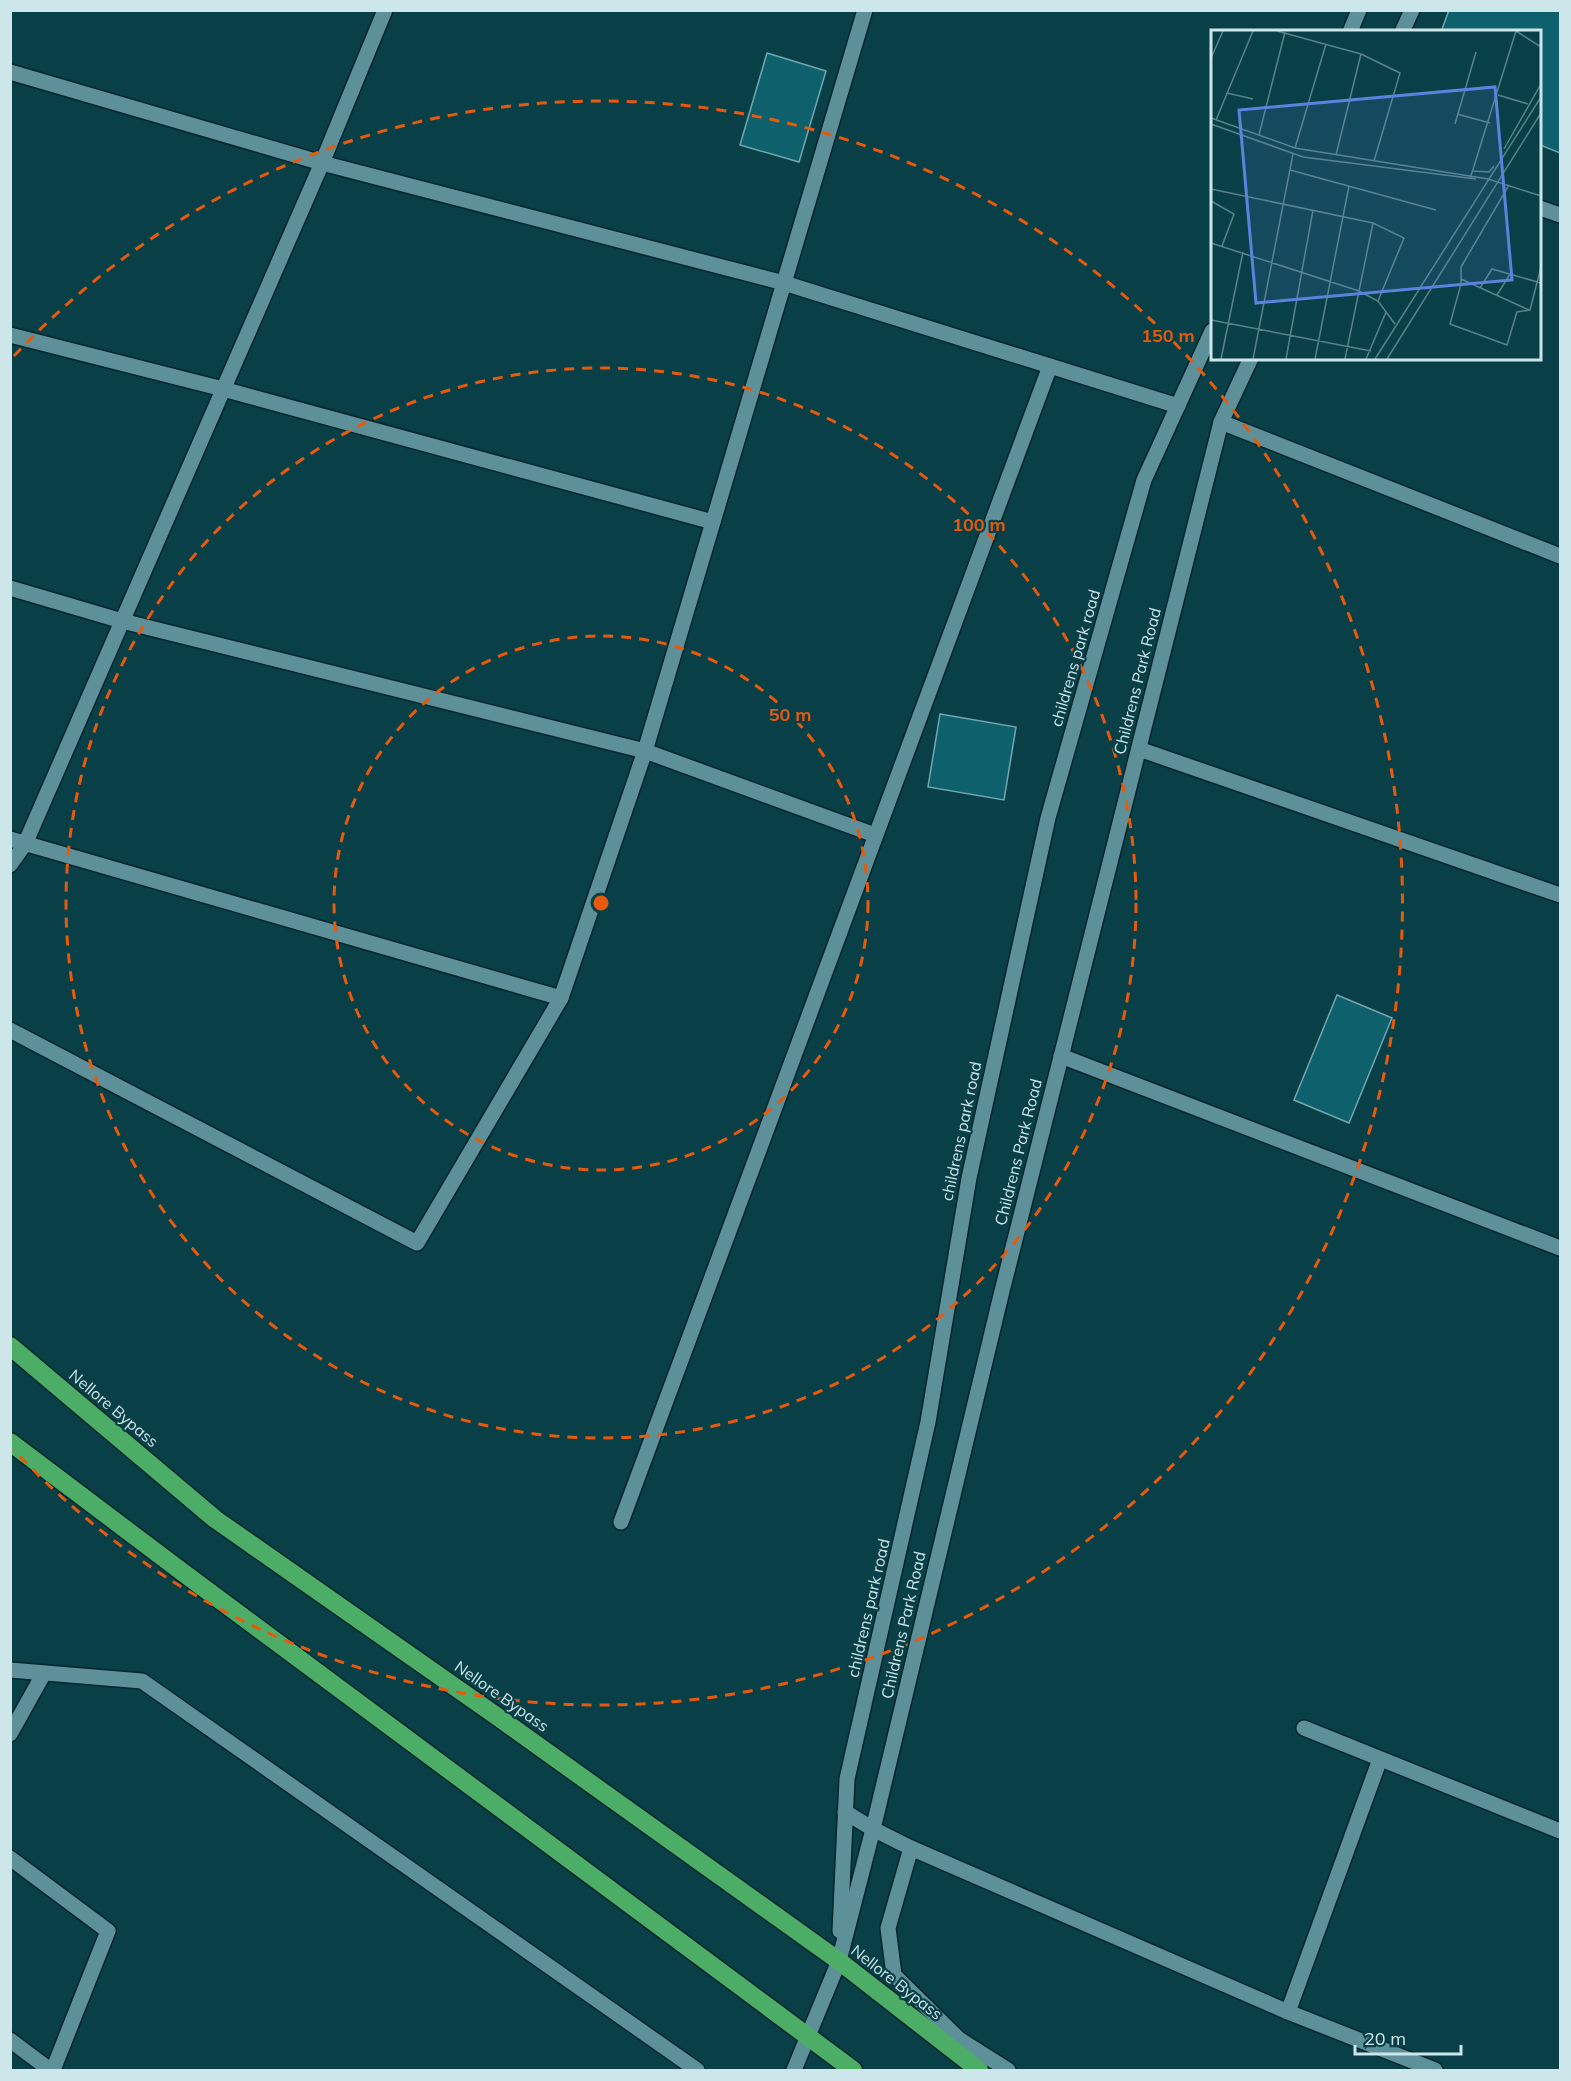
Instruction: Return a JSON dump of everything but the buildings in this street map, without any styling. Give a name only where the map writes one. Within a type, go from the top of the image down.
[{"type":"highway","name":"Nellore Bypass","points":[[10,1346],[215,1519],[505,1722],[838,1961],[979,2070]]},
{"type":"highway","points":[[10,1442],[853,2070]]},
{"type":"street","points":[[10,865],[18,841],[122,621],[322,163],[385,10]]},
{"type":"street","points":[[10,1030],[417,1243],[561,998],[645,751],[865,10]]},
{"type":"street","points":[[1351,30],[1359,10]]},
{"type":"street","points":[[1403,30],[1412,10]]},
{"type":"street","points":[[10,72],[322,163],[784,283],[1178,406]]},
{"type":"street","points":[[1541,209],[1560,215]]},
{"type":"street","name":"childrens park road","points":[[838,1961],[847,1779],[928,1422],[969,1178],[1048,818],[1144,480],[1211,333]]},
{"type":"street","points":[[10,335],[223,389],[713,522]]},
{"type":"street","name":"Childrens Park Road","points":[[838,1961],[873,1829],[1001,1295],[1221,422],[1250,360]]},
{"type":"street","points":[[621,1522],[1050,366]]},
{"type":"street","points":[[1221,422],[1560,556]]},
{"type":"street","points":[[10,588],[122,621],[645,751],[875,835]]},
{"type":"street","points":[[1139,749],[1560,895]]},
{"type":"street","points":[[18,841],[561,998]]},
{"type":"street","points":[[1061,1056],[1560,1248]]},
{"type":"street","points":[[10,1670],[142,1681],[697,2070]]},
{"type":"street","points":[[10,1734],[44,1673]]},
{"type":"street","points":[[1304,1728],[1560,1831]]},
{"type":"street","points":[[1288,2012],[1380,1759]]},
{"type":"street","points":[[845,1812],[911,1848],[1288,2012],[1435,2070]]},
{"type":"street","points":[[911,1848],[888,1928],[894,1975],[959,2038],[1008,2070]]},
{"type":"street","points":[[10,1857],[108,1930],[52,2070],[10,2040]]},
{"type":"street","points":[[794,2070],[838,1961]]}]
